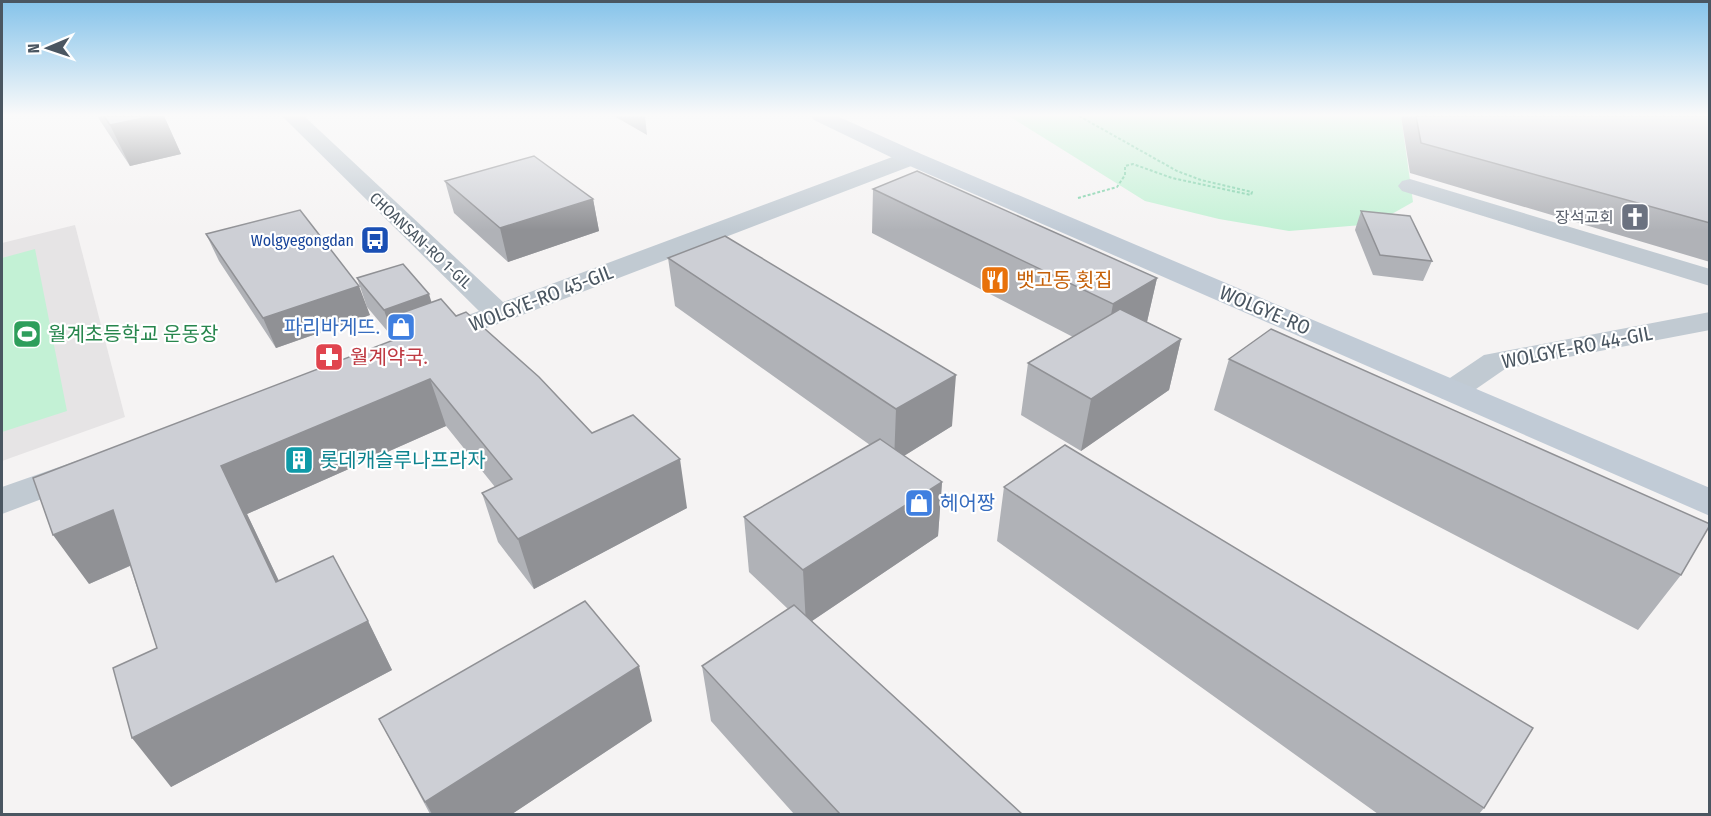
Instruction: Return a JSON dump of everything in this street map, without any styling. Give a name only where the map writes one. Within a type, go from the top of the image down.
[{"type":"main road","name":"WOLGYE-RO","points":[[903,154],[1710,503]]},
{"type":"street","name":"CHOANSAN-RO 1-GIL","points":[[332,154],[499,314]]},
{"type":"street","name":"WOLGYE-RO 45-GIL","points":[[411,347],[911,158]]},
{"type":"street","points":[[1410,186],[1710,278]]},
{"type":"street","name":"WOLGYE-RO 44-GIL","points":[[1452,391],[1495,362],[1710,321]]},
{"type":"street","points":[[2,501],[112,459]]},
{"type":"path","points":[[1070,201],[1118,188],[1126,175],[1125,166],[1132,164],[1207,187],[1251,195],[1252,192],[1201,180],[1177,171],[1147,154]]},
{"type":"shaded area","points":[[75,225],[125,417],[2,461],[2,243]]},
{"type":"green space","points":[[1070,154],[1406,154],[1413,202],[1374,224],[1289,231],[1219,219],[1145,201]]},
{"type":"green space","name":"월계초등학교 운동장","points":[[35,249],[67,411],[2,432],[2,258]]},
{"type":"building","points":[[1461,154],[1710,154],[1710,223]]},
{"type":"building","points":[[534,156],[593,199],[500,228],[445,181]]},
{"type":"building","points":[[917,171],[1157,278],[1113,304],[873,189]]},
{"type":"building","points":[[300,210],[359,286],[263,318],[206,234]]},
{"type":"building","points":[[1361,211],[1410,216],[1432,261],[1380,255]]},
{"type":"building","points":[[725,236],[956,375],[896,409],[668,258]]},
{"type":"building","points":[[403,264],[429,294],[384,310],[357,278]]},
{"type":"building","points":[[441,299],[456,316],[466,312],[539,377],[592,433],[633,415],[680,459],[518,539],[482,493],[512,479],[430,379],[221,466],[276,582],[333,556],[368,621],[132,738],[113,668],[157,648],[113,510],[53,535],[33,478],[412,333],[396,315]]},
{"type":"building","points":[[1120,309],[1181,339],[1091,399],[1028,363]]},
{"type":"building","points":[[1271,329],[1710,525],[1681,575],[1229,359]]},
{"type":"building","points":[[880,439],[942,482],[803,570],[744,517]]},
{"type":"building","points":[[1065,445],[1533,728],[1484,808],[1004,487]]},
{"type":"building","points":[[585,601],[639,666],[425,802],[379,719]]},
{"type":"building","points":[[794,605],[1022,814],[840,814],[702,666]]},
{"type":"place","name":"장석교회","points":[[1635,217]]},
{"type":"place","name":"Wolgyegongdan","points":[[375,240]]},
{"type":"place","name":"뱃고동 횟집","points":[[995,280]]},
{"type":"place","name":"파리바게뜨.","points":[[401,327]]},
{"type":"place","name":"월계초등학교 운동장","points":[[27,334]]},
{"type":"place","name":"월계약국.","points":[[329,357]]},
{"type":"place","name":"롯데캐슬루나프라자","points":[[299,460]]},
{"type":"place","name":"헤어짱","points":[[919,503]]}]
